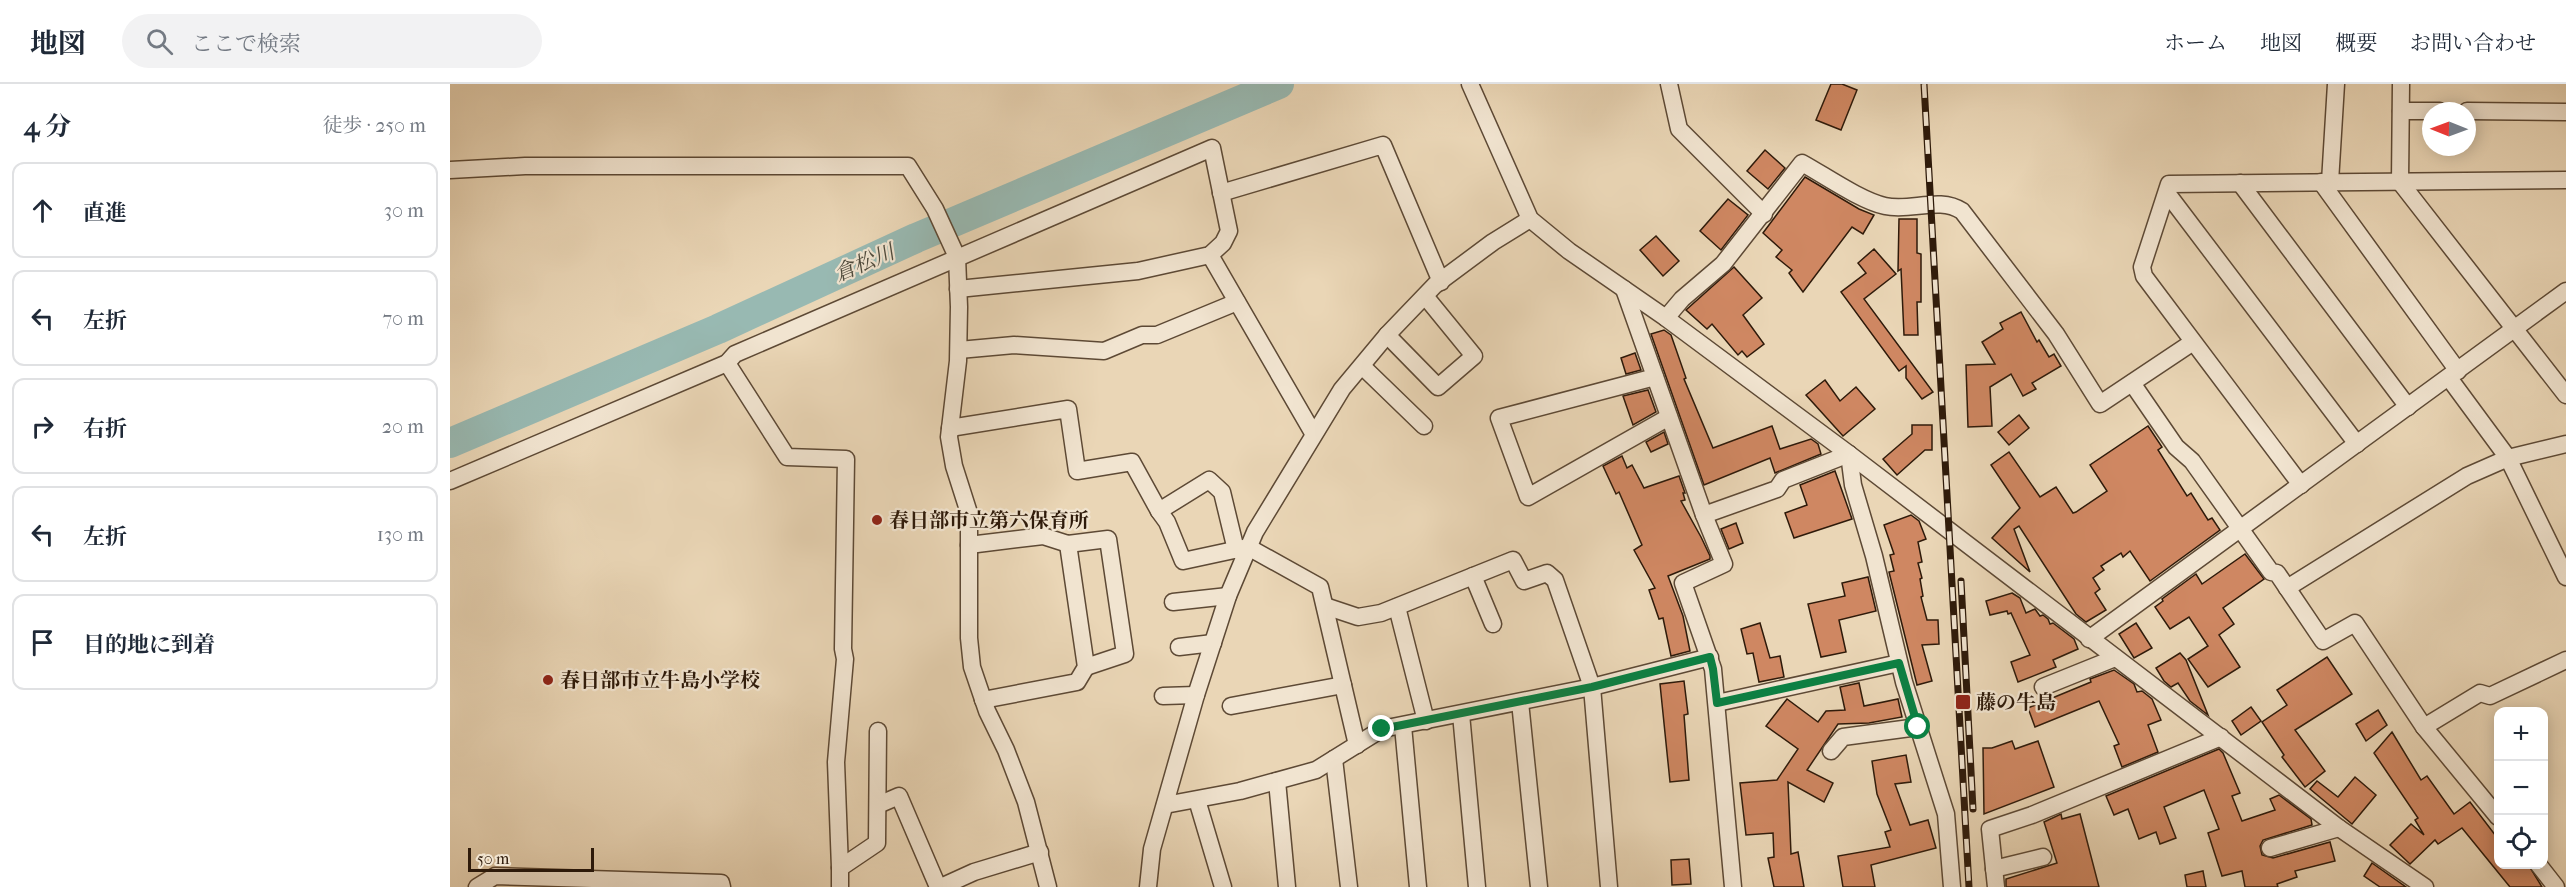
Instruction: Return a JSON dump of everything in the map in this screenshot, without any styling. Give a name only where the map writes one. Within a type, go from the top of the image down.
[{"type":"street","points":[[1470,84],[1530,219],[1569,251],[1666,318],[1850,454],[2339,828],[2425,887]]},
{"type":"street","points":[[1669,84],[1679,129],[1764,214]]},
{"type":"street","points":[[2336,84],[2326,182],[2508,458],[2566,577]]},
{"type":"street","points":[[2401,84],[2400,182],[2566,395]]},
{"type":"street","points":[[2401,111],[2422,111]]},
{"type":"street","points":[[2476,111],[2566,112]]},
{"type":"street","points":[[1221,193],[1383,145],[1440,282]]},
{"type":"street","points":[[450,481],[727,363],[735,354],[955,253],[1212,148],[1229,231],[1222,243],[1210,255],[1138,271],[958,289]]},
{"type":"street","points":[[1666,318],[1682,299],[1723,264],[1802,163],[1877,204],[1897,207],[1944,204],[1962,211],[2056,334],[2100,404],[2193,342]]},
{"type":"street","points":[[450,171],[525,166],[908,166],[937,214],[955,253],[959,350],[950,428],[954,466],[969,513],[969,638],[972,667],[983,700],[1022,792],[1048,887]]},
{"type":"street","points":[[2301,485],[2144,276],[2142,267],[2169,184],[2566,180]]},
{"type":"street","points":[[2240,183],[2408,407]]},
{"type":"street","points":[[2167,193],[2357,444]]},
{"type":"street","points":[[1148,887],[1152,849],[1196,695],[1242,548],[1255,532],[1313,433],[1342,389],[1387,335],[1440,282],[1493,242],[1530,219]]},
{"type":"street","points":[[1210,255],[1313,433]]},
{"type":"street","points":[[1624,290],[1704,515],[1724,564],[1683,583],[1713,669],[1733,887]]},
{"type":"street","points":[[2089,639],[2565,294]]},
{"type":"street","points":[[1387,335],[1438,387],[1474,356],[1425,296]]},
{"type":"street","points":[[959,350],[1014,345],[1104,351],[1142,335],[1157,335],[1237,302]]},
{"type":"street","points":[[727,363],[787,457],[846,459],[843,649],[845,659],[836,762],[840,887]]},
{"type":"street","points":[[1362,366],[1424,426]]},
{"type":"street","points":[[1655,377],[1499,418],[1527,497],[1669,417]]},
{"type":"street","points":[[2132,383],[2176,447],[2192,461],[2271,572],[2277,573],[2324,641],[2355,623],[2424,727],[2497,815]]},
{"type":"street","points":[[950,428],[1068,409],[1077,471],[1132,462],[1159,512],[1167,522],[1184,561],[1242,548],[1320,587],[1357,745]]},
{"type":"street","points":[[2287,588],[2467,476],[2508,458],[2566,444]]},
{"type":"street","points":[[1704,515],[1777,489],[1782,480],[1850,454]]},
{"type":"street","points":[[1850,454],[1853,484],[1874,556],[1899,663],[1946,814],[1952,887]]},
{"type":"street","points":[[1159,512],[1209,480],[1222,492],[1242,548]]},
{"type":"street","points":[[969,545],[1042,536],[1068,544],[1108,539],[1125,654],[1086,667]]},
{"type":"street","points":[[983,700],[1077,682],[1086,667],[1068,544]]},
{"type":"street","points":[[1324,606],[1358,617],[1381,613],[1513,560],[1524,581],[1547,573],[1555,580],[1592,687],[1609,887]]},
{"type":"street","points":[[1473,576],[1493,624]]},
{"type":"street","points":[[1173,602],[1228,596]]},
{"type":"street","points":[[1396,607],[1426,721]]},
{"type":"street","points":[[1179,647],[1213,643]]},
{"type":"street","points":[[1165,805],[1197,800],[1316,770],[1382,729],[1592,687],[1710,657]]},
{"type":"street","points":[[2043,687],[2115,658]]},
{"type":"street","points":[[2424,727],[2480,693],[2490,696],[2566,660]]},
{"type":"street","points":[[1717,703],[1899,663]]},
{"type":"street","points":[[1231,706],[1343,685]]},
{"type":"street","points":[[1163,696],[1196,695]]},
{"type":"street","points":[[1520,702],[1539,887]]},
{"type":"street","points":[[1461,714],[1477,887]]},
{"type":"street","points":[[1403,726],[1418,887]]},
{"type":"street","points":[[1831,751],[1843,737],[1918,727]]},
{"type":"street","points":[[840,868],[877,843],[878,731]]},
{"type":"street","points":[[1996,887],[1990,830],[2221,737]]},
{"type":"street","points":[[1334,759],[1349,887]]},
{"type":"street","points":[[1277,781],[1287,887]]},
{"type":"street","points":[[878,805],[899,796],[939,887],[974,872],[1040,852]]},
{"type":"street","points":[[1197,800],[1223,887]]},
{"type":"street","points":[[2270,848],[2339,828]]},
{"type":"street","points":[[1994,869],[2043,857]]},
{"type":"street","points":[[2542,869],[2556,887]]},
{"type":"street","points":[[477,887],[495,876],[722,883],[722,887]]},
{"type":"building","points":[[1831,84],[1842,84],[1857,90],[1841,130],[1816,120]]},
{"type":"building","points":[[1765,150],[1785,168],[1768,189],[1747,171]]},
{"type":"building","points":[[1805,177],[1859,209],[1874,215],[1863,234],[1852,227],[1803,292],[1789,273],[1792,270],[1776,257],[1782,250],[1763,233]]},
{"type":"building","points":[[1728,199],[1748,215],[1721,250],[1700,231]]},
{"type":"building","points":[[1899,219],[1917,219],[1917,253],[1921,254],[1921,302],[1917,302],[1918,335],[1904,335],[1901,269],[1898,271]]},
{"type":"building","points":[[1656,236],[1679,261],[1663,276],[1640,250]]},
{"type":"building","points":[[1874,249],[1896,274],[1864,299],[1933,392],[1922,399],[1906,378],[1906,366],[1899,371],[1841,292],[1866,273],[1858,263]]},
{"type":"building","points":[[1734,267],[1762,298],[1743,315],[1764,344],[1747,357],[1742,351],[1738,355],[1712,324],[1707,329],[1686,310]]},
{"type":"building","points":[[2021,312],[2037,342],[2039,340],[2049,357],[2054,354],[2061,366],[2032,383],[2036,389],[2023,396],[2011,374],[1990,387],[1992,426],[1968,427],[1966,365],[1995,364],[1982,342],[2003,329],[2000,323]]},
{"type":"building","points":[[1664,330],[1671,335],[1686,378],[1684,379],[1713,448],[1772,426],[1780,449],[1811,439],[1818,444],[1821,454],[1775,473],[1770,458],[1704,485],[1651,334]]},
{"type":"building","points":[[1635,353],[1641,370],[1626,374],[1621,358]]},
{"type":"building","points":[[1825,380],[1840,401],[1856,387],[1875,409],[1843,436],[1806,395]]},
{"type":"building","points":[[1648,390],[1656,412],[1633,425],[1623,396]]},
{"type":"building","points":[[2019,415],[2029,428],[2009,445],[1998,432]]},
{"type":"building","points":[[1912,425],[1932,425],[1932,450],[1925,450],[1897,475],[1883,459],[1912,434]]},
{"type":"building","points":[[2148,426],[2162,447],[2158,450],[2187,496],[2191,493],[2208,520],[2212,518],[2220,530],[2150,581],[2130,551],[2123,557],[2121,553],[2101,566],[2104,570],[2093,578],[2100,589],[2095,593],[2106,610],[2086,622],[2076,614],[2019,526],[2014,529],[2030,572],[1992,538],[2020,508],[1991,465],[2009,452],[2040,497],[2056,487],[2073,513],[2107,491],[2090,465]]},
{"type":"building","points":[[1664,432],[1668,444],[1651,452],[1646,442]]},
{"type":"building","points":[[1622,456],[1627,468],[1632,465],[1644,488],[1679,476],[1685,493],[1683,493],[1685,500],[1681,501],[1710,556],[1710,559],[1668,576],[1683,616],[1690,651],[1671,656],[1663,618],[1659,619],[1649,590],[1655,588],[1634,550],[1642,545],[1619,492],[1616,494],[1603,466]]},
{"type":"building","points":[[1835,471],[1852,519],[1794,538],[1785,513],[1807,505],[1800,485]]},
{"type":"building","points":[[1911,515],[1919,521],[1926,539],[1918,542],[1922,562],[1918,563],[1922,578],[1920,579],[1923,596],[1921,597],[1927,620],[1938,620],[1939,644],[1922,645],[1932,681],[1917,685],[1889,572],[1894,571],[1890,555],[1894,554],[1884,525]]},
{"type":"building","points":[[1736,523],[1743,543],[1729,549],[1721,529]]},
{"type":"building","points":[[2245,554],[2264,579],[2223,608],[2234,624],[2219,635],[2240,667],[2208,687],[2188,659],[2208,646],[2189,617],[2170,629],[2155,607],[2163,601],[2162,599],[2196,574],[2202,584]]},
{"type":"building","points":[[1868,577],[1876,611],[1839,620],[1846,652],[1821,657],[1808,604],[1845,596],[1842,583]]},
{"type":"building","points":[[2012,593],[2020,598],[2026,613],[2035,609],[2040,616],[2043,615],[2048,619],[2050,624],[2053,623],[2074,639],[2078,649],[2053,660],[2056,667],[2018,682],[2011,662],[2030,655],[2011,613],[2008,614],[2007,611],[1990,615],[1986,601]]},
{"type":"building","points":[[1760,623],[1770,658],[1780,656],[1784,677],[1759,682],[1753,653],[1747,654],[1741,629]]},
{"type":"building","points":[[2136,623],[2152,648],[2134,658],[2119,634]]},
{"type":"building","points":[[2180,653],[2186,660],[2208,715],[2190,701],[2178,683],[2171,687],[2164,681],[2156,668]]},
{"type":"building","points":[[2327,657],[2352,694],[2295,730],[2325,771],[2305,787],[2282,757],[2284,755],[2262,722],[2287,705],[2277,690]]},
{"type":"building","points":[[2114,670],[2134,684],[2137,692],[2142,691],[2152,699],[2161,720],[2148,725],[2158,752],[2122,767],[2114,746],[2119,744],[2099,701],[2035,727],[2028,708]]},
{"type":"building","points":[[1684,681],[1688,714],[1684,715],[1689,780],[1670,782],[1660,684]]},
{"type":"building","points":[[1859,683],[1864,706],[1898,699],[1902,717],[1869,723],[1838,724],[1807,770],[1833,783],[1824,802],[1788,782],[1791,854],[1798,852],[1804,887],[1774,887],[1768,858],[1774,857],[1773,833],[1746,835],[1740,783],[1777,780],[1798,749],[1766,726],[1787,699],[1818,722],[1826,711],[1845,710],[1840,687]]},
{"type":"building","points":[[2251,707],[2261,721],[2241,735],[2232,721]]},
{"type":"building","points":[[2378,710],[2387,725],[2366,741],[2356,724]]},
{"type":"building","points":[[2392,732],[2421,780],[2427,776],[2454,814],[2470,802],[2494,833],[2494,867],[2462,828],[2438,844],[2435,840],[2410,864],[2390,845],[2411,824],[2424,835],[2415,820],[2418,818],[2374,753]]},
{"type":"building","points":[[2012,741],[2015,749],[2038,741],[2054,787],[1984,814],[1983,748],[1992,748]]},
{"type":"building","points":[[2219,749],[2223,753],[2240,793],[2232,796],[2242,821],[2275,810],[2270,799],[2279,795],[2311,819],[2312,825],[2263,840],[2260,846],[2262,855],[2273,858],[2330,842],[2335,861],[2295,871],[2297,877],[2277,884],[2278,887],[2245,887],[2242,871],[2222,876],[2208,833],[2219,829],[2204,790],[2164,807],[2176,838],[2160,844],[2156,832],[2139,839],[2128,809],[2114,815],[2106,796]]},
{"type":"building","points":[[1906,755],[1911,782],[1895,784],[1910,825],[1928,820],[1936,848],[1871,865],[1875,887],[1843,887],[1838,856],[1890,847],[1885,832],[1891,830],[1877,794],[1872,761]]},
{"type":"building","points":[[2355,777],[2376,795],[2352,824],[2310,789],[2317,781],[2338,797]]},
{"type":"building","points":[[2061,814],[2062,819],[2080,814],[2099,887],[2006,887],[2006,879],[2057,863],[2044,822]]},
{"type":"building","points":[[1689,859],[1691,884],[1672,885],[1671,860]]},
{"type":"building","points":[[2372,863],[2406,887],[2380,887],[2364,876]]},
{"type":"building","points":[[2495,869],[2531,869],[2542,887],[2510,887]]},
{"type":"building","points":[[2203,871],[2206,887],[2187,887],[2185,875]]},
{"type":"waterway","name":"倉松川","points":[[450,443],[718,329],[916,238],[1279,84]]},
{"type":"railway","points":[[1924,84],[1969,887]]},
{"type":"railway","points":[[1961,581],[1973,809]]},
{"type":"place","name":"春日部市立第六保育所","points":[[877,520]]},
{"type":"place","name":"春日部市立牛島小学校","points":[[548,680]]},
{"type":"place","name":"藤の牛島","points":[[1963,702]]},
{"type":"route","points":[[1382,729],[1592,687],[1710,657],[1717,703],[1899,663],[1918,727]]}]
